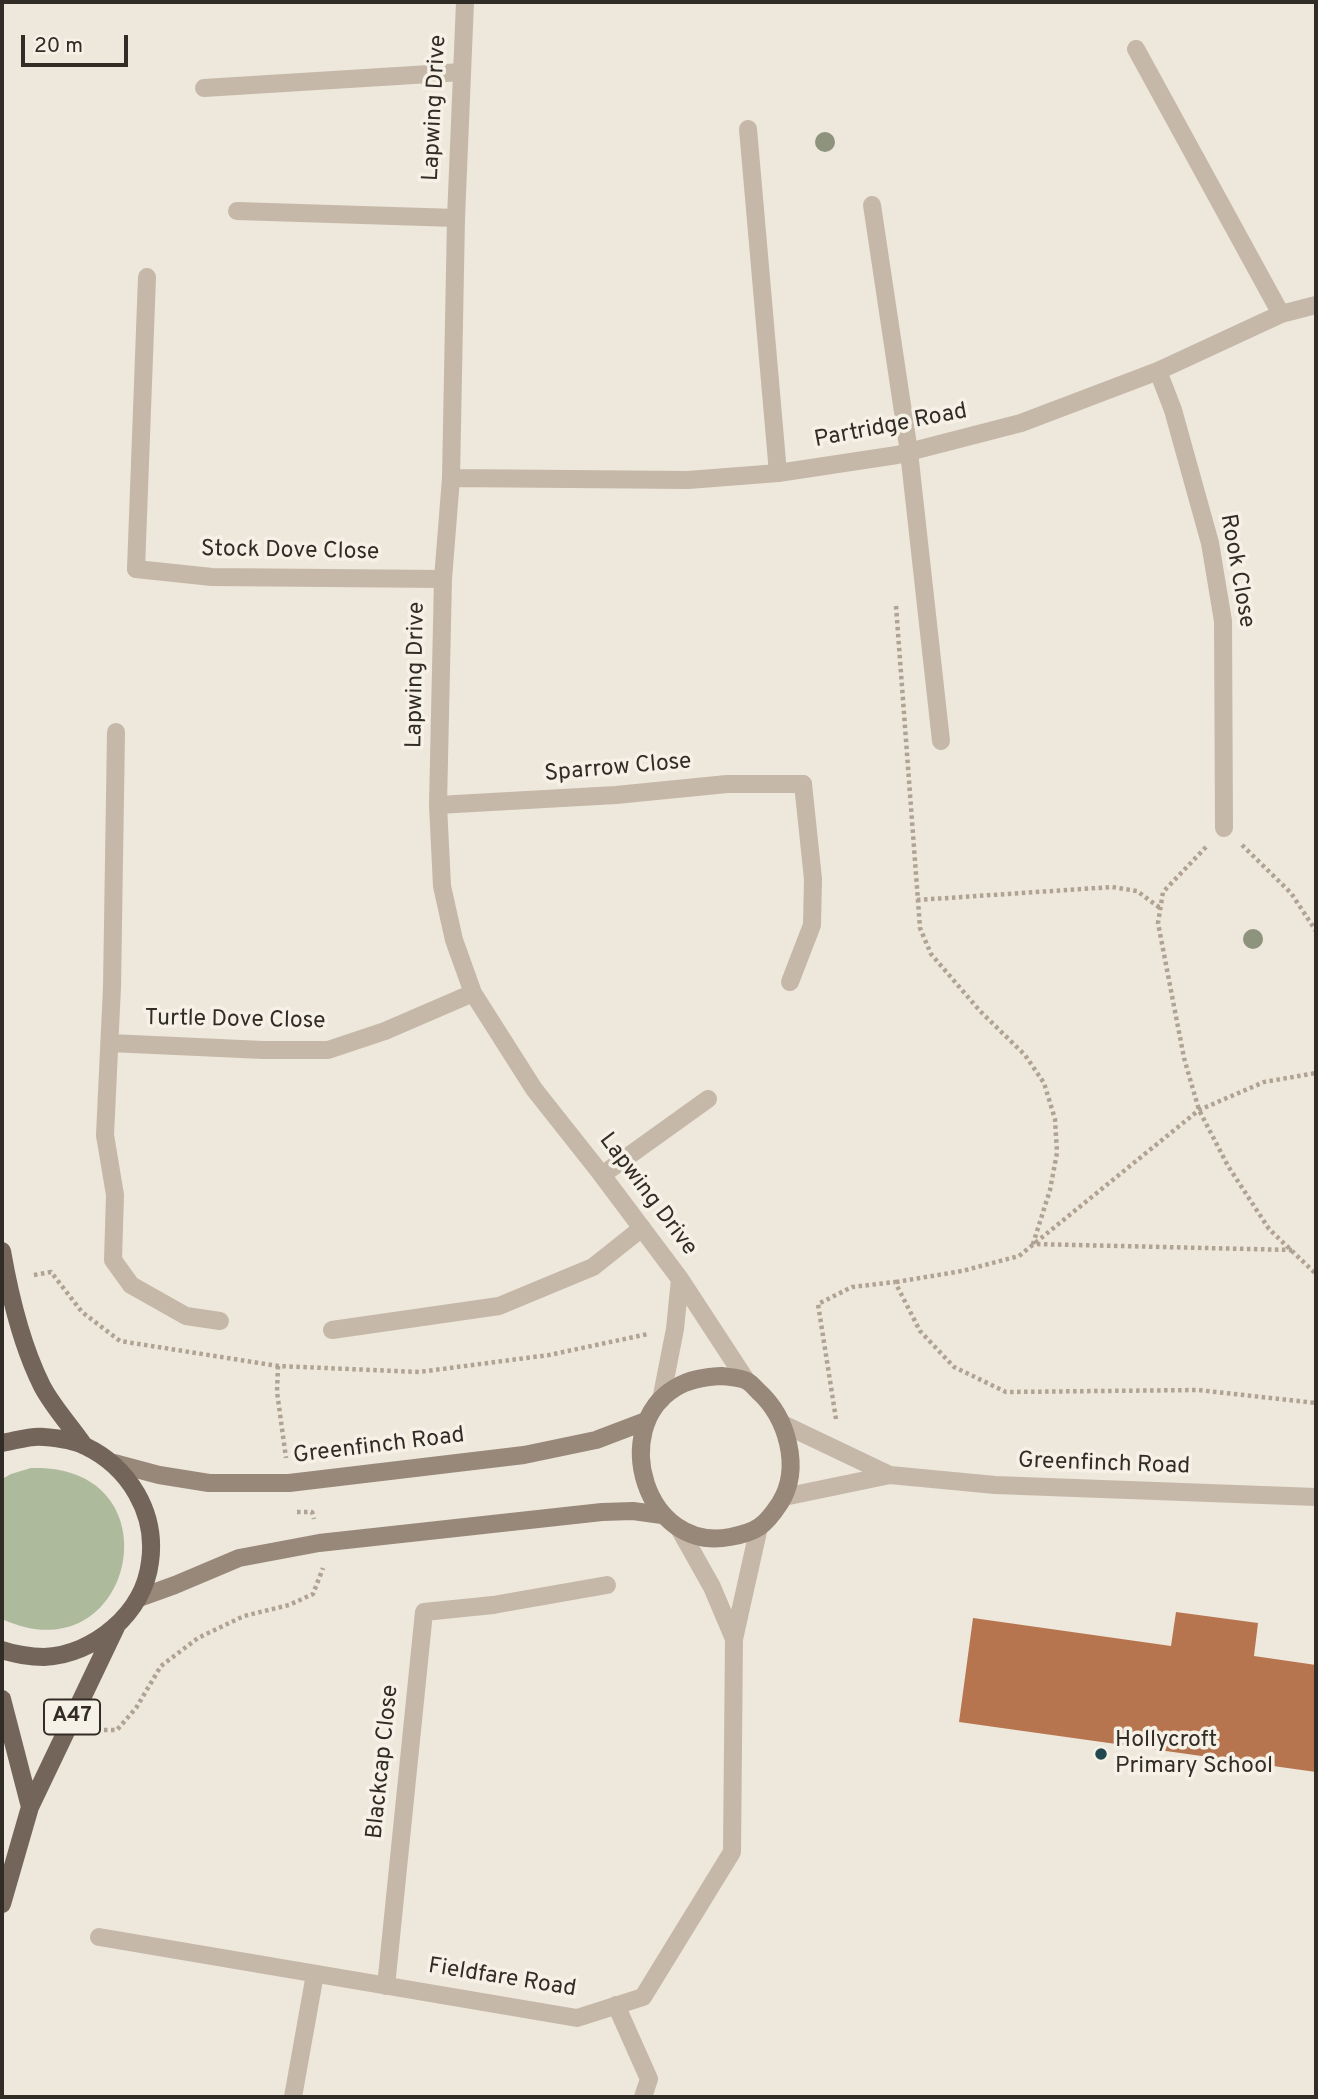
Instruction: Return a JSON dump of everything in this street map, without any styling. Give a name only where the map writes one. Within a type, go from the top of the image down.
[{"type":"main road","points":[[2,1251],[21,1336],[43,1388],[83,1444]]},
{"type":"main road","points":[[2,1443],[41,1436],[83,1444],[114,1463],[137,1492],[150,1526],[150,1563],[139,1598],[117,1627],[83,1649],[43,1657],[2,1650]]},
{"type":"main road","name":"A47","points":[[2,1904],[30,1807],[117,1627]]},
{"type":"main road","name":"A47","points":[[2,1699],[30,1807]]},
{"type":"street","name":"Lapwing Drive","points":[[465,2],[456,218],[451,478],[443,579],[438,805],[442,886],[454,940],[473,993],[534,1089],[680,1279],[746,1380]]},
{"type":"street","points":[[1136,49],[1281,314]]},
{"type":"street","points":[[204,88],[463,72]]},
{"type":"street","points":[[748,129],[778,473]]},
{"type":"street","points":[[872,205],[909,452],[941,741]]},
{"type":"street","points":[[237,211],[456,218]]},
{"type":"street","name":"Stock Dove Close","points":[[147,277],[136,569],[212,577],[443,579]]},
{"type":"street","name":"Partridge Road","points":[[451,478],[688,480],[778,473],[909,452],[1021,423],[1158,371],[1281,314],[1316,305]]},
{"type":"street","name":"Rook Close","points":[[1158,371],[1173,410],[1210,543],[1223,621],[1224,828]]},
{"type":"street","name":"Turtle Dove Close","points":[[116,732],[110,1043],[105,1135],[115,1195],[113,1260],[131,1285],[186,1316],[220,1321]]},
{"type":"street","name":"Sparrow Close","points":[[438,805],[617,795],[727,784],[803,784],[813,879],[812,925],[790,982]]},
{"type":"street","name":"Turtle Dove Close","points":[[110,1043],[328,1050],[385,1031],[473,993]]},
{"type":"street","points":[[602,1175],[708,1099]]},
{"type":"street","points":[[332,1330],[499,1306],[593,1267],[642,1228]]},
{"type":"street","name":"Lapwing Drive","points":[[661,1400],[675,1329],[680,1279]]},
{"type":"street","points":[[721,1376],[746,1380],[768,1400],[783,1424],[790,1462],[790,1474],[783,1497],[769,1521],[745,1534],[720,1539],[700,1538],[680,1530],[662,1515],[648,1493],[640,1444],[646,1421],[661,1400],[674,1388],[698,1378],[721,1376]]},
{"type":"street","name":"Greenfinch Road","points":[[114,1463],[159,1475],[209,1483],[289,1483],[524,1455],[596,1440],[646,1421]]},
{"type":"street","name":"Greenfinch Road","points":[[783,1424],[890,1475]]},
{"type":"street","name":"Greenfinch Road","points":[[783,1497],[890,1475],[995,1485],[1316,1497]]},
{"type":"street","points":[[139,1598],[239,1558],[319,1543],[602,1512],[633,1511],[662,1515]]},
{"type":"street","name":"Fieldfare Road","points":[[99,1937],[577,2018],[643,1997],[732,1852],[734,1639],[759,1528]]},
{"type":"street","name":"Fieldfare Road","points":[[680,1530],[712,1587],[734,1639]]},
{"type":"street","name":"Blackcap Close","points":[[386,1986],[424,1612],[493,1605],[607,1585]]},
{"type":"street","points":[[293,2097],[315,1974]]},
{"type":"street","points":[[616,2006],[649,2080],[643,2097]]},
{"type":"path","points":[[895,595],[919,928],[931,954],[980,1012],[1025,1055],[1044,1083],[1055,1119],[1058,1153],[1033,1244]]},
{"type":"path","points":[[1316,931],[1291,892],[1224,828],[1163,892],[1158,923],[1184,1058],[1199,1110],[1228,1166],[1269,1229],[1316,1274]]},
{"type":"path","points":[[917,900],[1112,887],[1138,891],[1160,909]]},
{"type":"path","points":[[838,1429],[818,1304],[852,1287],[962,1271],[1019,1256],[1199,1110],[1264,1082],[1316,1073]]},
{"type":"path","points":[[1033,1244],[1292,1250]]},
{"type":"path","points":[[895,1282],[920,1331],[954,1367],[1006,1392],[1198,1390],[1316,1403]]},
{"type":"green space","points":[[31,1468],[78,1476],[108,1498],[123,1530],[122,1564],[109,1597],[83,1620],[47,1630],[2,1619],[2,1479]]},
{"type":"building","points":[[1176,1612],[1258,1623],[1254,1656],[1316,1665],[1316,1772],[959,1722],[973,1618],[1171,1646]]},
{"type":"place","name":"Hollycroft Primary School","points":[[1101,1754]]}]
